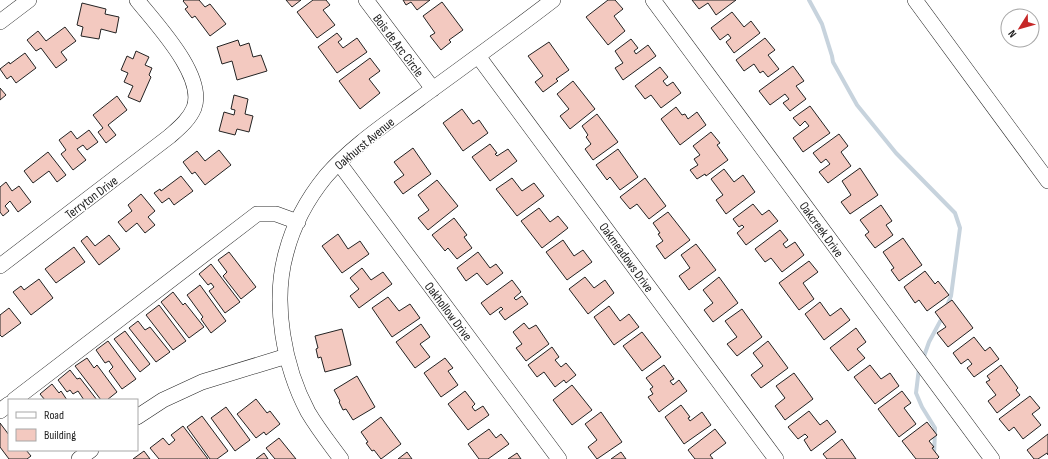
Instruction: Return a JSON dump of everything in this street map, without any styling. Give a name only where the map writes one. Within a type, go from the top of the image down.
[{"type":"street","points":[[0,22],[29,0]]},
{"type":"street","name":"Terryton Drive","points":[[0,266],[170,136],[189,118],[194,107],[194,83],[190,73],[182,58],[138,0]]},
{"type":"street","name":"Bois de Arc Circle","points":[[366,0],[432,89]]},
{"type":"street","name":"Oakhurst Avenue","points":[[341,459],[308,411],[295,384],[287,356],[280,314],[282,269],[286,253],[298,222],[326,176],[352,150],[553,0]]},
{"type":"street","name":"Oakcreek Drive","points":[[653,0],[992,459]]},
{"type":"street","points":[[915,0],[1048,181]]},
{"type":"street","name":"Oakmeadows Drive","points":[[478,56],[776,459]]},
{"type":"street","name":"Oakhollow Drive","points":[[339,163],[559,459]]},
{"type":"street","points":[[15,399],[257,214],[276,214],[298,222]]},
{"type":"street","points":[[138,416],[163,400],[202,382],[287,356]]},
{"type":"street","points":[[0,411],[8,405]]},
{"type":"street","points":[[80,459],[90,451]]},
{"type":"building","points":[[199,0],[205,7],[210,4],[226,24],[210,36],[195,16],[192,18],[185,9],[188,7],[183,1]]},
{"type":"building","points":[[286,0],[301,0],[292,7]]},
{"type":"building","points":[[313,0],[326,0],[330,5],[323,10],[335,25],[317,38],[297,12]]},
{"type":"building","points":[[403,0],[430,0],[417,10],[411,2],[406,5]]},
{"type":"building","points":[[608,0],[615,0],[623,9],[614,16],[625,31],[608,45],[586,17]]},
{"type":"building","points":[[692,0],[736,0],[716,15],[708,3],[699,9]]},
{"type":"building","points":[[442,2],[463,30],[449,40],[451,42],[441,50],[430,36],[435,33],[423,16]]},
{"type":"building","points":[[82,3],[106,9],[105,14],[119,17],[116,33],[101,29],[99,39],[81,36],[83,27],[77,25]]},
{"type":"building","points":[[732,12],[744,27],[751,21],[760,33],[734,53],[726,42],[731,38],[728,34],[720,40],[711,28]]},
{"type":"building","points":[[65,27],[76,41],[61,52],[67,60],[56,68],[41,48],[36,51],[27,40],[38,31],[46,41]]},
{"type":"building","points":[[337,33],[342,39],[338,42],[343,48],[357,38],[367,52],[337,73],[318,47]]},
{"type":"building","points":[[765,38],[775,50],[768,55],[779,69],[768,77],[763,71],[760,73],[754,64],[744,71],[736,60]]},
{"type":"building","points":[[631,39],[638,48],[634,51],[636,54],[648,45],[656,56],[623,80],[615,68],[623,63],[615,51]]},
{"type":"building","points":[[238,40],[240,46],[249,43],[253,57],[261,55],[267,71],[237,80],[232,61],[222,64],[217,47]]},
{"type":"building","points":[[549,42],[569,70],[556,79],[558,81],[543,92],[535,82],[543,76],[528,56]]},
{"type":"building","points":[[136,51],[149,57],[145,65],[152,68],[149,75],[151,77],[140,102],[128,97],[133,86],[124,82],[128,73],[121,70],[127,56],[133,59]]},
{"type":"building","points":[[25,53],[36,68],[16,83],[11,76],[7,79],[0,69]]},
{"type":"building","points":[[370,58],[380,71],[369,79],[380,93],[360,109],[339,81]]},
{"type":"building","points":[[793,66],[804,81],[796,86],[806,99],[790,111],[783,103],[789,99],[785,94],[770,105],[759,91]]},
{"type":"building","points":[[660,67],[668,77],[663,81],[667,86],[673,82],[681,93],[661,108],[651,95],[645,99],[635,86]]},
{"type":"building","points":[[573,81],[595,109],[570,129],[560,116],[569,109],[557,94]]},
{"type":"building","points":[[0,88],[6,95],[0,100]]},
{"type":"building","points":[[234,95],[248,99],[245,114],[253,116],[249,132],[237,129],[235,135],[219,131],[224,112],[234,115],[235,110],[231,109]]},
{"type":"building","points":[[117,96],[127,110],[108,125],[116,135],[106,143],[98,132],[103,128],[93,115]]},
{"type":"building","points":[[810,106],[830,133],[803,152],[793,138],[809,126],[805,121],[800,126],[793,118]]},
{"type":"building","points":[[676,107],[682,115],[685,114],[688,119],[697,112],[706,125],[680,145],[661,119]]},
{"type":"building","points":[[462,109],[473,124],[479,120],[488,133],[463,151],[443,123]]},
{"type":"building","points":[[597,114],[618,142],[593,160],[585,149],[591,144],[586,137],[588,135],[582,126]]},
{"type":"building","points":[[89,130],[98,142],[87,150],[83,145],[77,149],[86,160],[73,170],[61,154],[66,150],[59,140],[71,131],[77,139]]},
{"type":"building","points":[[711,132],[720,143],[717,145],[728,160],[706,176],[705,174],[697,179],[690,170],[698,165],[694,159],[700,155],[693,146]]},
{"type":"building","points":[[839,134],[848,146],[841,152],[851,166],[828,183],[819,172],[830,164],[826,159],[821,163],[813,153]]},
{"type":"building","points":[[490,144],[497,153],[495,154],[497,156],[508,149],[517,161],[490,181],[472,157]]},
{"type":"building","points":[[413,148],[431,174],[403,194],[394,182],[404,175],[394,162]]},
{"type":"building","points":[[618,149],[638,177],[620,190],[610,177],[607,180],[596,165]]},
{"type":"building","points":[[219,150],[231,165],[205,185],[195,172],[192,174],[183,162],[197,151],[205,161]]},
{"type":"building","points":[[48,152],[66,175],[57,182],[49,171],[33,183],[24,171]]},
{"type":"building","points":[[860,168],[878,195],[850,214],[841,202],[851,195],[842,181]]},
{"type":"building","points":[[724,169],[734,182],[743,175],[755,192],[726,214],[716,200],[723,195],[711,179]]},
{"type":"building","points":[[181,176],[193,191],[174,205],[169,198],[162,203],[154,193],[160,189],[161,191]]},
{"type":"building","points":[[512,178],[522,191],[534,183],[544,196],[517,216],[496,189]]},
{"type":"building","points":[[645,178],[666,206],[649,219],[637,204],[630,209],[620,197]]},
{"type":"building","points":[[437,180],[458,206],[428,230],[418,218],[429,210],[418,195]]},
{"type":"building","points":[[6,182],[12,191],[19,186],[31,202],[18,212],[10,201],[5,206],[9,211],[3,216],[0,212],[0,187]]},
{"type":"building","points":[[141,194],[155,211],[148,217],[155,225],[145,233],[137,223],[126,232],[118,222],[132,211],[128,205]]},
{"type":"building","points":[[753,204],[762,215],[769,210],[778,221],[746,245],[737,233],[744,227],[742,225],[739,227],[733,219]]},
{"type":"building","points":[[881,205],[892,221],[886,225],[893,235],[875,248],[865,235],[869,232],[860,220]]},
{"type":"building","points":[[539,208],[550,222],[558,216],[568,228],[542,248],[521,221]]},
{"type":"building","points":[[668,212],[690,240],[665,259],[656,246],[663,241],[658,234],[660,233],[653,223]]},
{"type":"building","points":[[454,218],[467,235],[464,237],[472,248],[457,259],[448,248],[445,251],[432,235]]},
{"type":"building","points":[[780,230],[788,240],[783,244],[786,248],[795,242],[804,255],[782,272],[771,258],[765,262],[755,249]]},
{"type":"building","points":[[338,234],[348,249],[360,241],[369,254],[342,273],[322,246]]},
{"type":"building","points":[[109,235],[120,249],[99,265],[81,241],[87,236],[95,246]]},
{"type":"building","points":[[903,238],[922,265],[899,281],[891,270],[894,268],[883,252]]},
{"type":"building","points":[[563,240],[574,256],[583,250],[592,262],[567,280],[546,252]]},
{"type":"building","points":[[696,244],[716,270],[689,290],[679,276],[690,268],[681,255]]},
{"type":"building","points":[[74,247],[85,262],[56,283],[45,269]]},
{"type":"building","points":[[229,252],[256,287],[241,299],[223,276],[227,272],[218,260]]},
{"type":"building","points":[[478,252],[490,268],[496,264],[503,273],[487,285],[477,273],[466,281],[457,268]]},
{"type":"building","points":[[809,261],[818,272],[803,283],[814,299],[799,310],[779,283]]},
{"type":"building","points":[[211,264],[240,302],[225,313],[209,291],[214,287],[211,283],[208,285],[199,274]]},
{"type":"building","points":[[362,268],[371,280],[383,272],[392,284],[359,308],[350,296],[359,289],[350,278]]},
{"type":"building","points":[[925,271],[935,284],[938,281],[949,295],[927,311],[919,300],[915,303],[904,287]]},
{"type":"building","points":[[585,277],[594,288],[605,280],[614,293],[588,314],[569,289]]},
{"type":"building","points":[[719,277],[738,303],[713,322],[704,310],[713,303],[703,290]]},
{"type":"building","points":[[39,279],[53,298],[31,315],[13,292],[21,286],[24,290]]},
{"type":"building","points":[[512,280],[521,292],[514,298],[516,300],[522,296],[528,304],[505,320],[499,312],[503,309],[501,307],[490,315],[481,303]]},
{"type":"building","points":[[200,285],[226,321],[211,333],[201,319],[203,317],[187,295]]},
{"type":"building","points":[[173,292],[183,305],[185,303],[204,327],[189,338],[161,302]]},
{"type":"building","points":[[388,297],[399,311],[410,304],[420,318],[392,337],[372,308]]},
{"type":"building","points":[[952,300],[973,328],[948,347],[937,333],[946,327],[935,312]]},
{"type":"building","points":[[820,302],[830,316],[841,308],[850,320],[824,340],[805,314]]},
{"type":"building","points":[[159,305],[186,341],[173,350],[146,315]]},
{"type":"building","points":[[609,306],[620,321],[629,314],[639,327],[614,345],[594,317]]},
{"type":"building","points":[[9,308],[21,323],[2,337],[0,335],[0,315]]},
{"type":"building","points":[[742,309],[762,337],[737,356],[727,344],[737,337],[725,321]]},
{"type":"building","points":[[138,321],[145,330],[150,327],[170,352],[156,362],[129,328]]},
{"type":"building","points":[[524,323],[529,329],[536,325],[549,344],[526,361],[516,348],[522,344],[513,332]]},
{"type":"building","points":[[421,324],[430,337],[420,344],[430,357],[415,368],[396,342]]},
{"type":"building","points":[[856,328],[866,342],[857,349],[865,358],[848,371],[830,348]]},
{"type":"building","points":[[342,329],[351,365],[325,372],[321,357],[318,358],[316,349],[318,348],[315,336]]},
{"type":"building","points":[[125,331],[150,364],[140,372],[114,339]]},
{"type":"building","points":[[642,332],[661,357],[642,371],[623,346]]},
{"type":"building","points":[[974,337],[985,351],[990,347],[999,359],[974,377],[967,368],[972,364],[968,359],[961,364],[953,353]]},
{"type":"building","points":[[108,341],[136,379],[122,389],[109,371],[113,367],[109,361],[105,363],[96,350]]},
{"type":"building","points":[[768,341],[788,368],[761,388],[751,375],[763,366],[753,353]]},
{"type":"building","points":[[552,347],[559,357],[555,360],[561,367],[566,363],[576,375],[566,383],[564,380],[555,387],[544,372],[537,377],[528,365]]},
{"type":"building","points":[[87,358],[94,368],[97,365],[117,392],[108,399],[100,399],[75,366]]},
{"type":"building","points":[[445,358],[453,368],[448,371],[458,385],[441,397],[424,373]]},
{"type":"building","points":[[664,365],[674,379],[670,381],[673,385],[679,380],[687,391],[659,412],[648,397],[653,394],[650,389],[653,387],[646,378]]},
{"type":"building","points":[[870,365],[881,379],[890,373],[899,386],[875,404],[854,377]]},
{"type":"building","points":[[1001,365],[1018,388],[1016,390],[1020,395],[997,413],[988,401],[996,395],[986,382],[990,380],[987,376]]},
{"type":"building","points":[[70,370],[77,379],[80,378],[96,399],[83,399],[78,391],[73,394],[70,390],[67,392],[58,380]]},
{"type":"building","points":[[794,373],[813,399],[785,420],[775,406],[785,398],[776,386]]},
{"type":"building","points":[[357,376],[375,407],[353,420],[346,409],[343,410],[334,390]]},
{"type":"building","points":[[52,384],[59,393],[61,391],[66,399],[44,399],[40,394]]},
{"type":"building","points":[[572,385],[592,410],[572,425],[553,400]]},
{"type":"building","points":[[465,391],[475,404],[472,407],[475,411],[483,406],[489,415],[468,430],[448,404]]},
{"type":"building","points":[[902,391],[911,403],[904,408],[916,424],[899,437],[878,409]]},
{"type":"building","points":[[1030,396],[1040,408],[1032,414],[1041,425],[1023,439],[1014,427],[1009,431],[999,419]]},
{"type":"building","points":[[256,399],[267,413],[270,411],[280,424],[266,435],[264,432],[256,438],[237,414]]},
{"type":"building","points":[[681,405],[690,417],[688,418],[690,421],[702,412],[711,425],[684,444],[665,417]]},
{"type":"building","points":[[226,407],[250,440],[235,451],[211,418]]},
{"type":"building","points":[[809,411],[820,425],[827,420],[836,432],[811,451],[804,440],[808,437],[805,434],[798,439],[788,427]]},
{"type":"building","points":[[601,412],[622,442],[597,459],[588,447],[597,440],[585,424]]},
{"type":"building","points":[[202,416],[228,451],[217,459],[210,459],[187,427]]},
{"type":"building","points":[[381,417],[401,444],[381,459],[366,443],[368,442],[361,432]]},
{"type":"building","points":[[927,422],[937,435],[929,441],[939,457],[937,459],[916,459],[902,441]]},
{"type":"building","points":[[0,423],[8,434],[8,451],[27,451],[31,456],[27,459],[9,459],[0,447]]},
{"type":"building","points":[[183,426],[208,459],[159,459],[150,448],[163,438],[169,445],[175,440],[171,435]]},
{"type":"building","points":[[489,429],[496,438],[501,434],[509,444],[488,459],[479,459],[468,444]]},
{"type":"building","points":[[715,429],[726,443],[710,455],[713,459],[695,459],[688,450]]},
{"type":"building","points":[[1048,434],[1048,455],[1047,453],[1038,459],[1034,459],[1027,450]]},
{"type":"building","points":[[279,438],[296,459],[275,459],[266,448]]},
{"type":"building","points":[[842,439],[856,459],[827,459],[823,454]]},
{"type":"building","points":[[144,451],[150,459],[133,459]]},
{"type":"building","points":[[407,452],[412,459],[398,459]]},
{"type":"building","points":[[621,452],[626,459],[611,459]]},
{"type":"building","points":[[264,453],[268,459],[256,459]]},
{"type":"building","points":[[517,453],[521,459],[508,459]]},
{"type":"waterway","points":[[809,0],[822,24],[833,62],[857,105],[896,153],[955,213],[960,228],[951,296],[946,308]]},
{"type":"waterway","points":[[923,359],[929,342],[943,316]]},
{"type":"waterway","points":[[919,368],[916,393],[922,407],[935,428],[934,459]]}]
